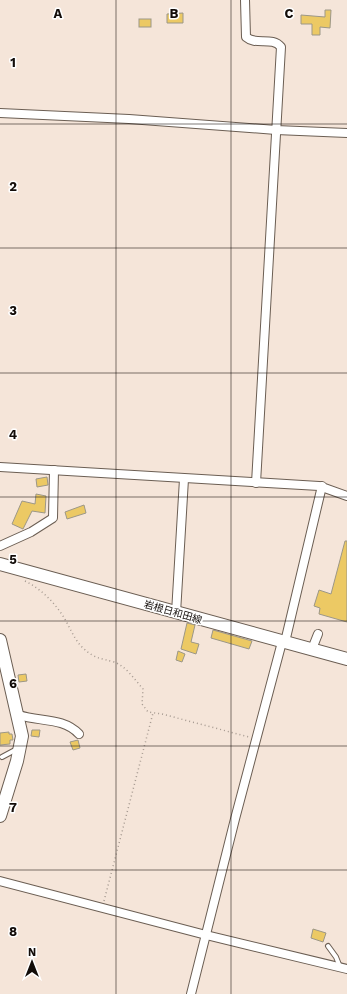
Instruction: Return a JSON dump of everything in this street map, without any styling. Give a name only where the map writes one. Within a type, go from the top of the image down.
[{"type":"main road","name":"岩根日和田線","points":[[0,564],[347,659]]},
{"type":"main road","points":[[0,640],[4,671],[19,715],[22,736],[21,747],[0,816]]},
{"type":"street","points":[[245,0],[246,37],[253,41],[278,43],[281,47],[256,483]]},
{"type":"street","points":[[0,113],[129,119],[276,130],[347,133]]},
{"type":"street","points":[[0,467],[322,486],[347,496]]},
{"type":"street","points":[[0,546],[31,532],[53,518],[54,470]]},
{"type":"street","points":[[176,613],[184,479]]},
{"type":"street","points":[[191,994],[256,739],[284,642],[322,486]]},
{"type":"street","points":[[312,650],[318,634]]},
{"type":"street","points":[[19,715],[31,719],[37,718],[62,723],[73,728],[79,734]]},
{"type":"street","points":[[0,882],[102,909],[344,968]]},
{"type":"lane","points":[[2,757],[21,747]]},
{"type":"lane","points":[[328,946],[344,968]]},
{"type":"path","points":[[23,580],[36,587],[50,599],[84,649],[96,657],[122,666],[143,689],[142,704],[148,712],[256,739]]},
{"type":"path","points":[[102,909],[153,713]]},
{"type":"building","points":[[325,10],[331,10],[330,28],[320,27],[320,35],[312,35],[312,24],[301,24],[301,15],[325,17]]},
{"type":"building","points":[[183,13],[183,23],[167,23],[167,14]]},
{"type":"building","points":[[139,19],[151,19],[151,27],[139,27]]},
{"type":"building","points":[[47,477],[48,485],[37,487],[36,479]]},
{"type":"building","points":[[36,494],[46,496],[45,513],[32,511],[23,529],[12,524],[22,501],[35,504]]},
{"type":"building","points":[[84,505],[86,513],[67,519],[65,512]]},
{"type":"building","points":[[345,541],[347,541],[347,622],[319,614],[320,608],[314,606],[319,590],[331,594]]},
{"type":"building","points":[[187,623],[195,625],[191,642],[199,644],[196,654],[181,649]]},
{"type":"building","points":[[213,630],[252,641],[249,649],[211,638]]},
{"type":"building","points":[[178,651],[185,654],[182,662],[176,660]]},
{"type":"building","points":[[26,674],[27,681],[19,682],[18,675]]},
{"type":"building","points":[[32,730],[40,730],[39,737],[31,736]]},
{"type":"building","points":[[9,732],[9,734],[12,734],[13,740],[10,740],[10,744],[0,745],[0,733]]},
{"type":"building","points":[[78,740],[80,748],[73,750],[70,742]]},
{"type":"building","points":[[313,929],[326,933],[323,942],[311,938]]}]
